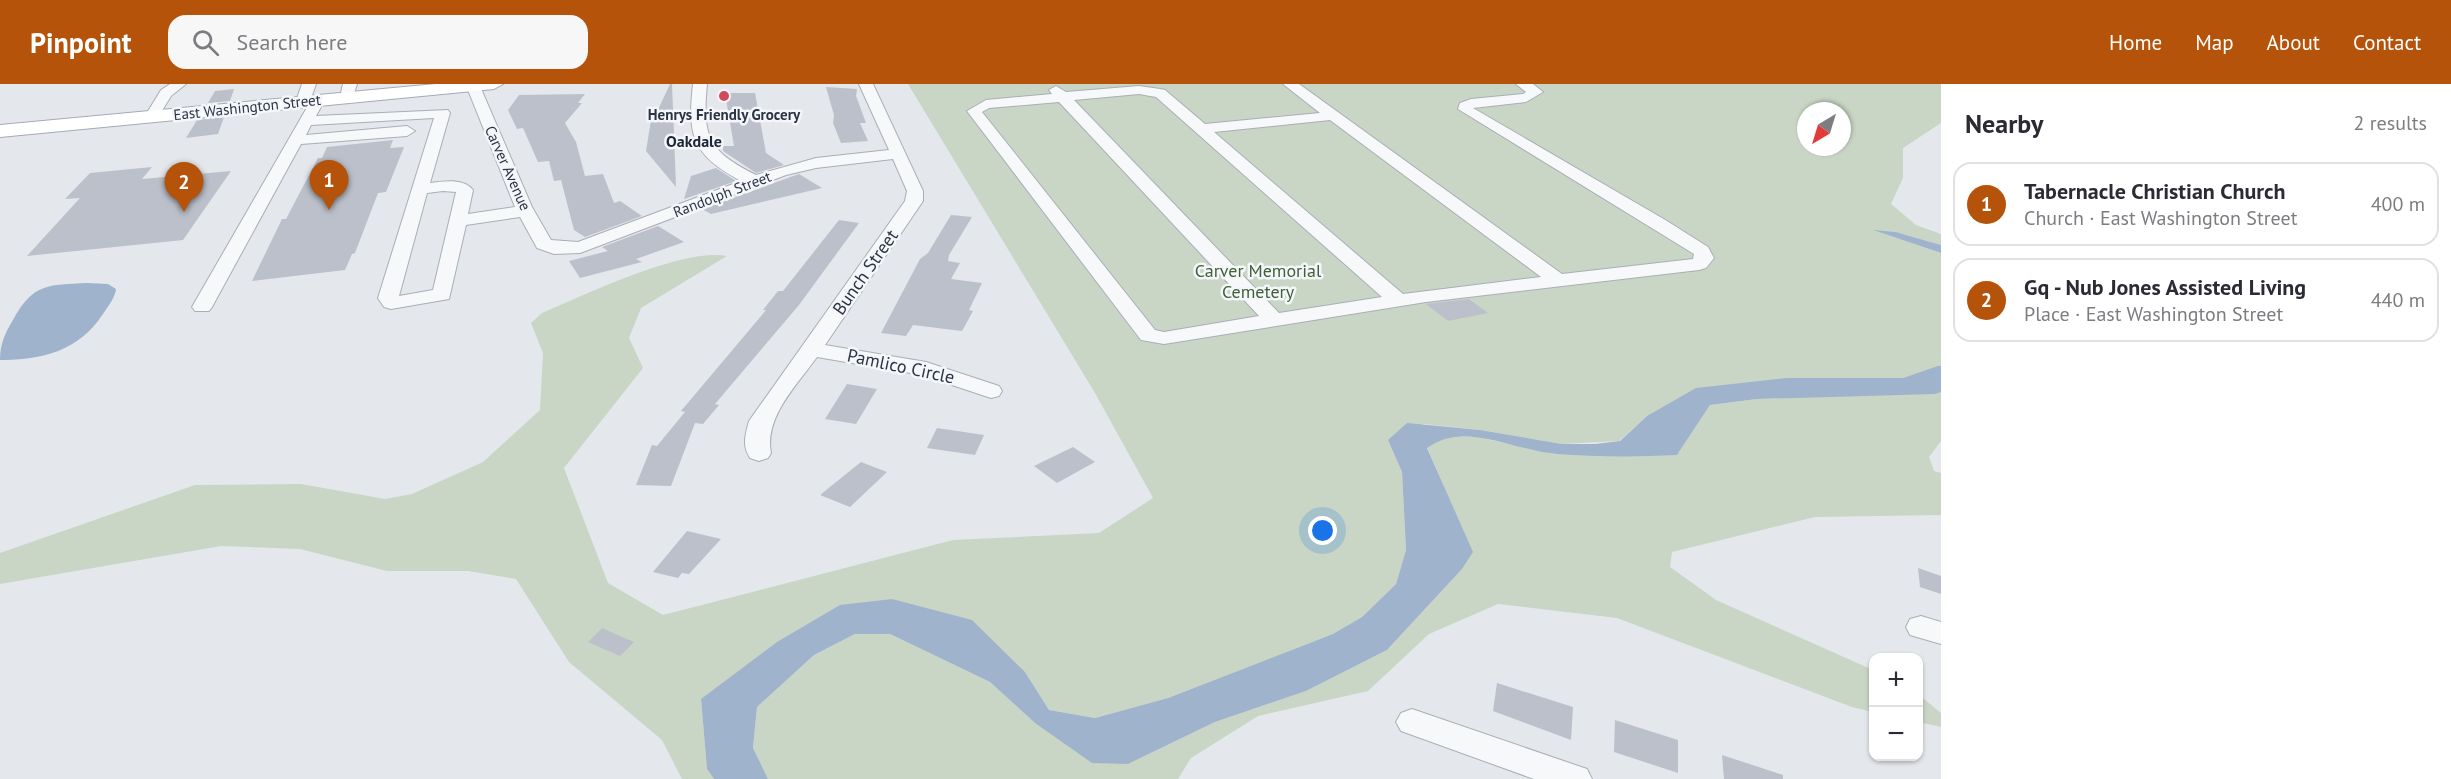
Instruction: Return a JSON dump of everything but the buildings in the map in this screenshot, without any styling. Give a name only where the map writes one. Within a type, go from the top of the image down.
[{"type":"main road","name":"East Washington Street","points":[[0,131],[152,116],[348,90],[494,84]]},
{"type":"street","points":[[152,116],[166,93],[179,84]]},
{"type":"street","points":[[700,84],[697,106],[698,134],[703,148],[725,166],[753,181]]},
{"type":"street","name":"Bunch Street","points":[[759,453],[756,438],[761,421],[914,201],[915,191],[866,84]]},
{"type":"street","points":[[1050,84],[1274,320]]},
{"type":"street","points":[[1290,84],[1559,281]]},
{"type":"street","points":[[1399,301],[1155,91],[1139,90],[986,104],[974,111],[1148,336],[1164,338],[1399,301],[1699,264],[1705,258],[1701,251],[1661,225],[1465,109],[1465,106],[1471,103],[1526,98],[1536,92],[1523,84]]},
{"type":"street","name":"Carver Avenue","points":[[473,85],[526,212],[544,244],[550,247]]},
{"type":"street","points":[[202,307],[306,121],[310,95]]},
{"type":"street","points":[[306,121],[443,113],[439,128],[420,189],[388,298],[391,303],[442,295],[465,189],[460,186],[420,189]]},
{"type":"street","points":[[1201,129],[1331,116]]},
{"type":"street","points":[[296,140],[439,128]]},
{"type":"street","name":"Randolph Street","points":[[550,247],[565,249],[580,247],[753,181],[816,163],[899,154]]},
{"type":"street","points":[[459,221],[526,212]]},
{"type":"street","name":"Pamlico Circle","points":[[810,349],[926,369],[991,390]]},
{"type":"street","points":[[1412,722],[1575,779]]},
{"type":"green space","name":"Carver Memorial Cemetery","points":[[908,84],[1941,84],[1941,123],[1903,148],[1903,178],[1891,204],[1916,225],[1941,234],[1941,245],[1896,232],[1876,231],[1941,253],[1941,366],[1903,378],[1786,378],[1647,416],[1619,441],[1562,444],[1480,430],[1424,424],[1388,440],[1402,472],[1406,550],[1396,584],[1362,617],[1334,634],[1168,698],[1095,718],[1049,710],[1025,672],[892,599],[701,699],[707,769],[714,779],[682,779],[662,740],[569,662],[516,579],[468,571],[387,571],[300,549],[221,546],[0,584],[0,553],[195,485],[301,484],[385,499],[412,494],[483,462],[540,410],[543,353],[531,323],[542,313],[634,274],[661,265],[708,255],[727,256],[641,308],[629,338],[643,368],[564,468],[608,583],[663,615],[953,540],[1099,533],[1153,498],[1095,393]]},
{"type":"green space","points":[[1941,392],[1941,441],[1929,457],[1934,471],[1941,473],[1941,515],[1815,517],[1672,552],[1670,567],[1716,600],[1869,668],[1869,711],[1852,707],[1617,618],[1498,604],[1429,634],[1368,691],[1258,716],[1191,758],[1178,779],[768,779],[753,748],[757,707],[814,655],[855,634],[890,634],[990,682],[1035,723],[1128,764],[1215,722],[1306,691],[1387,650],[1462,569],[1472,552],[1427,447],[1444,437],[1477,437],[1554,454],[1677,455],[1710,405],[1757,399]]},
{"type":"green space","points":[[1923,698],[1941,713],[1941,727],[1923,723]]},
{"type":"water","points":[[1873,230],[1896,232],[1941,245],[1941,253]]},
{"type":"water","points":[[62,284],[108,284],[116,289],[113,299],[103,314],[83,337],[71,345],[45,355],[0,360],[5,334],[28,299],[43,288]]},
{"type":"water","points":[[1941,366],[1941,392],[1935,394],[1757,399],[1710,405],[1677,455],[1572,455],[1541,452],[1473,437],[1441,440],[1427,448],[1473,552],[1462,569],[1387,650],[1306,691],[1215,722],[1128,764],[1092,763],[1035,723],[990,682],[890,634],[855,634],[814,655],[757,707],[753,748],[768,779],[714,779],[707,769],[701,699],[777,642],[840,605],[892,599],[972,620],[1025,672],[1049,710],[1095,718],[1168,698],[1333,634],[1362,617],[1396,584],[1406,550],[1402,472],[1388,440],[1407,423],[1480,430],[1562,444],[1595,444],[1620,441],[1647,416],[1696,388],[1786,378],[1903,378]]},
{"type":"place","name":"Henrys Friendly Grocery","points":[[724,96]]},
{"type":"place","name":"Tabernacle Christian Church","points":[[329,210]]},
{"type":"place","name":"Gq - Nub Jones Assisted Living","points":[[184,212]]},
{"type":"district","name":"Oakdale","points":[[694,141]]}]
